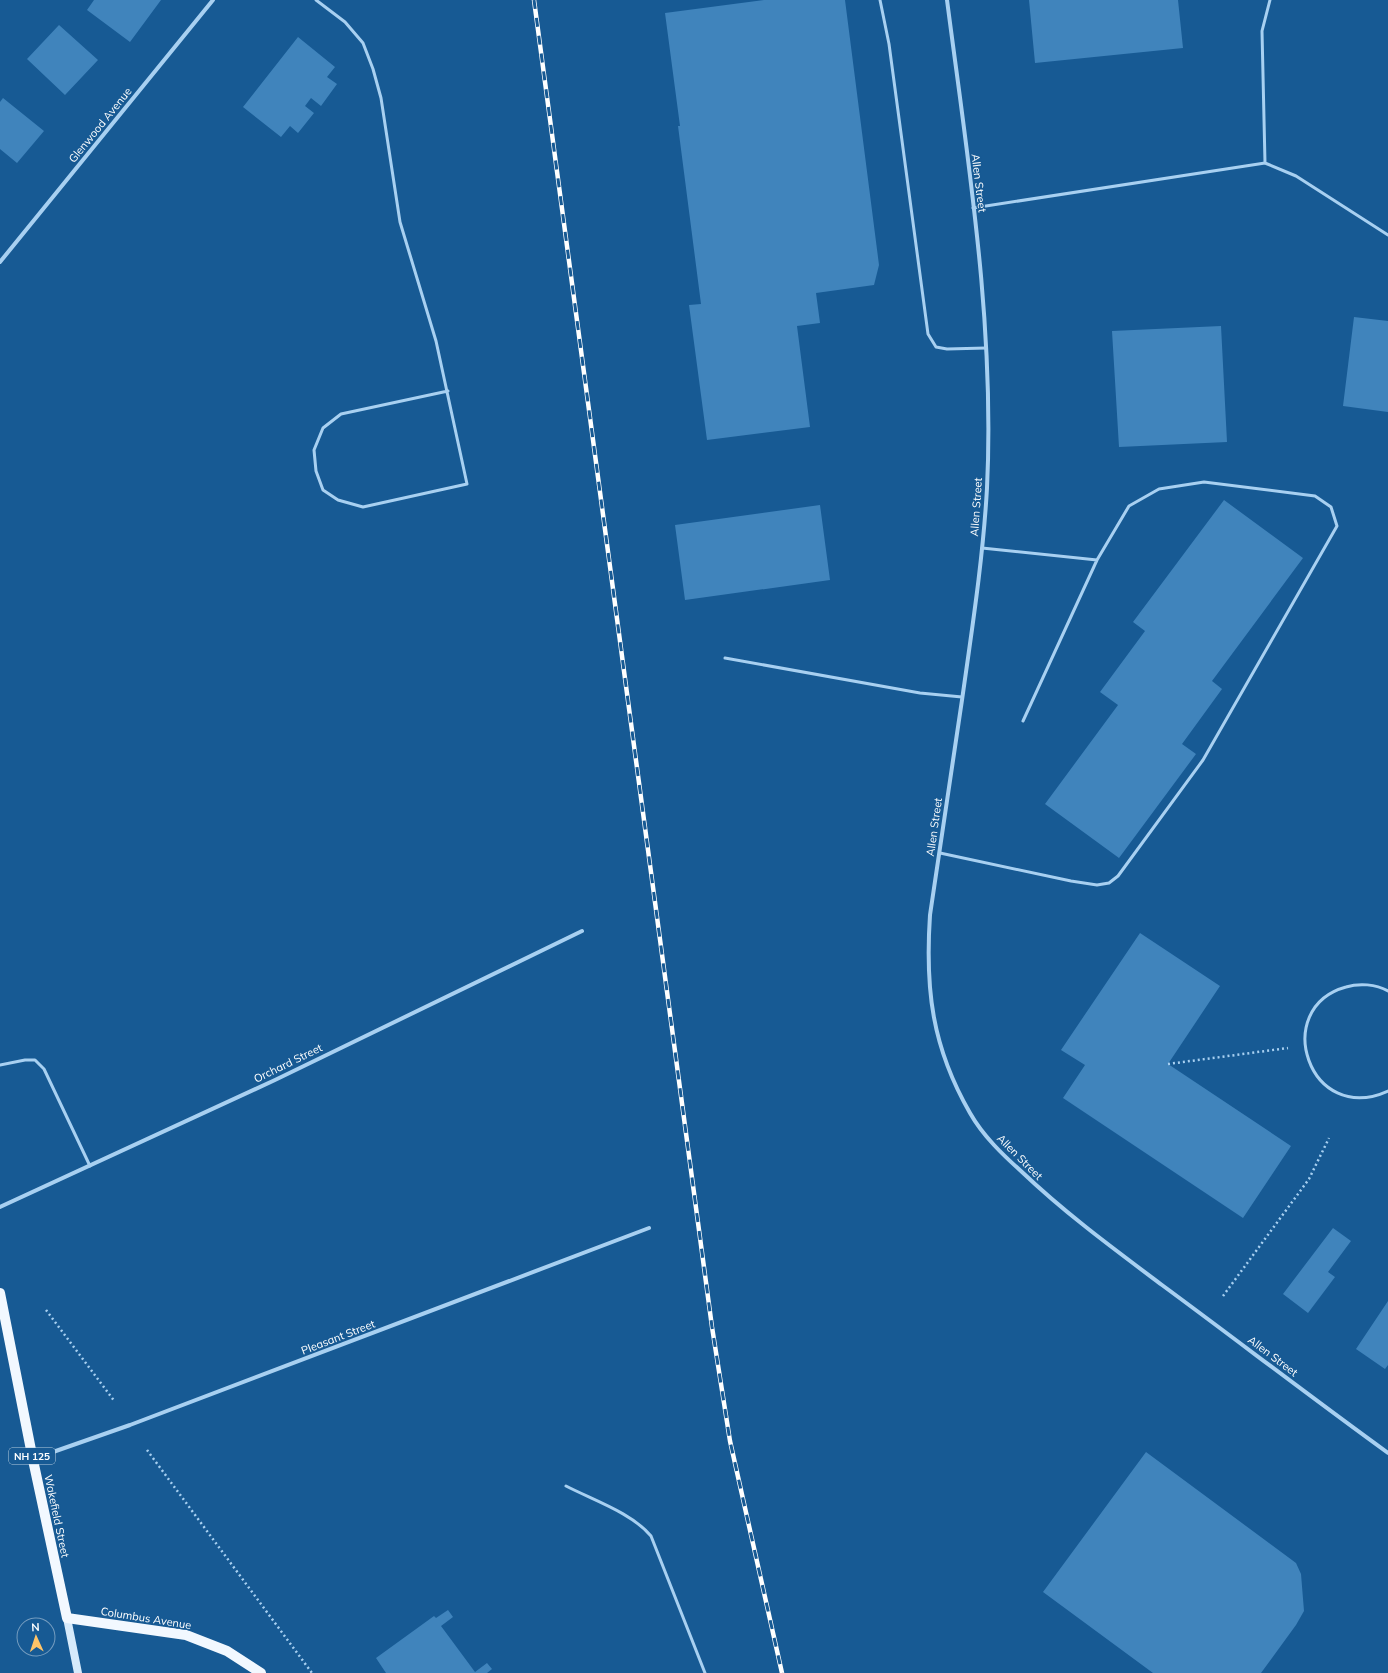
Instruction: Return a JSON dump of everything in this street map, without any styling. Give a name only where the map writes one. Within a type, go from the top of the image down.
[{"type":"main road","name":"Wakefield Street","points":[[0,1293],[33,1460],[78,1673]]},
{"type":"main road","name":"Columbus Avenue","points":[[67,1618],[186,1635],[227,1651],[261,1673]]},
{"type":"street","name":"Glenwood Avenue","points":[[0,262],[213,0]]},
{"type":"street","name":"Allen Street","points":[[947,0],[974,208],[986,348],[988,434],[987,488],[976,612],[930,915],[927,954],[929,993],[936,1033],[950,1074],[971,1115],[1000,1152],[1043,1192],[1116,1250],[1388,1453]]},
{"type":"street","name":"Orchard Street","points":[[0,1207],[275,1080],[582,931]]},
{"type":"street","name":"Pleasant Street","points":[[33,1460],[130,1425],[649,1228]]},
{"type":"lane","points":[[316,0],[345,22],[362,43],[373,69],[381,98],[400,222],[436,341],[448,391],[467,484],[363,507],[338,500],[323,490],[316,471],[314,450],[322,428],[340,414],[448,391]]},
{"type":"lane","points":[[880,0],[890,44],[928,334],[936,347],[947,349],[986,348]]},
{"type":"lane","points":[[1265,0],[1270,1],[1262,31],[1266,163]]},
{"type":"lane","points":[[974,208],[1266,163],[1296,176],[1388,235]]},
{"type":"lane","points":[[940,853],[1070,881],[1097,885],[1108,883],[1118,876],[1202,760],[1337,526],[1331,507],[1315,496],[1204,482],[1159,489],[1129,506],[1097,560],[1023,721]]},
{"type":"lane","points":[[982,548],[1097,560]]},
{"type":"lane","points":[[725,658],[920,693],[962,697]]},
{"type":"lane","points":[[1388,991],[1375,986],[1355,985],[1336,990],[1326,997],[1313,1011],[1305,1032],[1305,1051],[1314,1073],[1328,1088],[1348,1097],[1368,1098],[1388,1092]]},
{"type":"lane","points":[[0,1065],[25,1060],[36,1060],[44,1069],[90,1166]]},
{"type":"lane","points":[[566,1486],[628,1517],[643,1527],[651,1536],[705,1673]]},
{"type":"path","points":[[1168,1064],[1305,1045]]},
{"type":"path","points":[[1223,1296],[1308,1179],[1329,1138]]},
{"type":"path","points":[[46,1310],[115,1402]]},
{"type":"path","points":[[147,1450],[312,1673]]},
{"type":"building","points":[[94,0],[161,0],[130,42],[87,10]]},
{"type":"building","points":[[764,0],[845,0],[879,265],[874,285],[816,293],[820,323],[797,326],[810,427],[707,440],[689,305],[701,304],[665,13]]},
{"type":"building","points":[[1029,0],[1178,0],[1183,48],[1035,63]]},
{"type":"building","points":[[59,25],[98,60],[65,95],[27,59]]},
{"type":"building","points":[[298,37],[335,67],[327,77],[337,84],[321,106],[311,98],[305,106],[314,113],[298,133],[290,126],[281,137],[243,107]]},
{"type":"building","points":[[3,98],[44,131],[17,163],[0,149],[0,102]]},
{"type":"building","points":[[1354,317],[1388,321],[1388,412],[1343,406]]},
{"type":"building","points":[[1221,326],[1227,442],[1119,447],[1112,331]]},
{"type":"building","points":[[1224,500],[1303,558],[1212,681],[1222,689],[1182,744],[1196,754],[1119,858],[1045,804],[1118,705],[1100,692],[1145,631],[1133,622]]},
{"type":"building","points":[[820,505],[830,580],[685,600],[675,525]]},
{"type":"building","points":[[1140,933],[1220,986],[1168,1064],[1291,1146],[1243,1218],[1063,1098],[1085,1065],[1061,1050]]},
{"type":"building","points":[[1333,1228],[1351,1241],[1328,1272],[1335,1277],[1308,1313],[1283,1294]]},
{"type":"building","points":[[1388,1301],[1388,1365],[1385,1369],[1356,1349]]},
{"type":"building","points":[[1146,1452],[1296,1563],[1301,1574],[1304,1611],[1296,1625],[1261,1673],[1153,1673],[1043,1592]]},
{"type":"building","points":[[448,1610],[453,1617],[441,1626],[475,1672],[487,1663],[492,1669],[487,1673],[386,1673],[376,1658],[434,1616],[436,1618]]},
{"type":"railway","points":[[534,0],[712,1327],[730,1441],[782,1673]]}]
